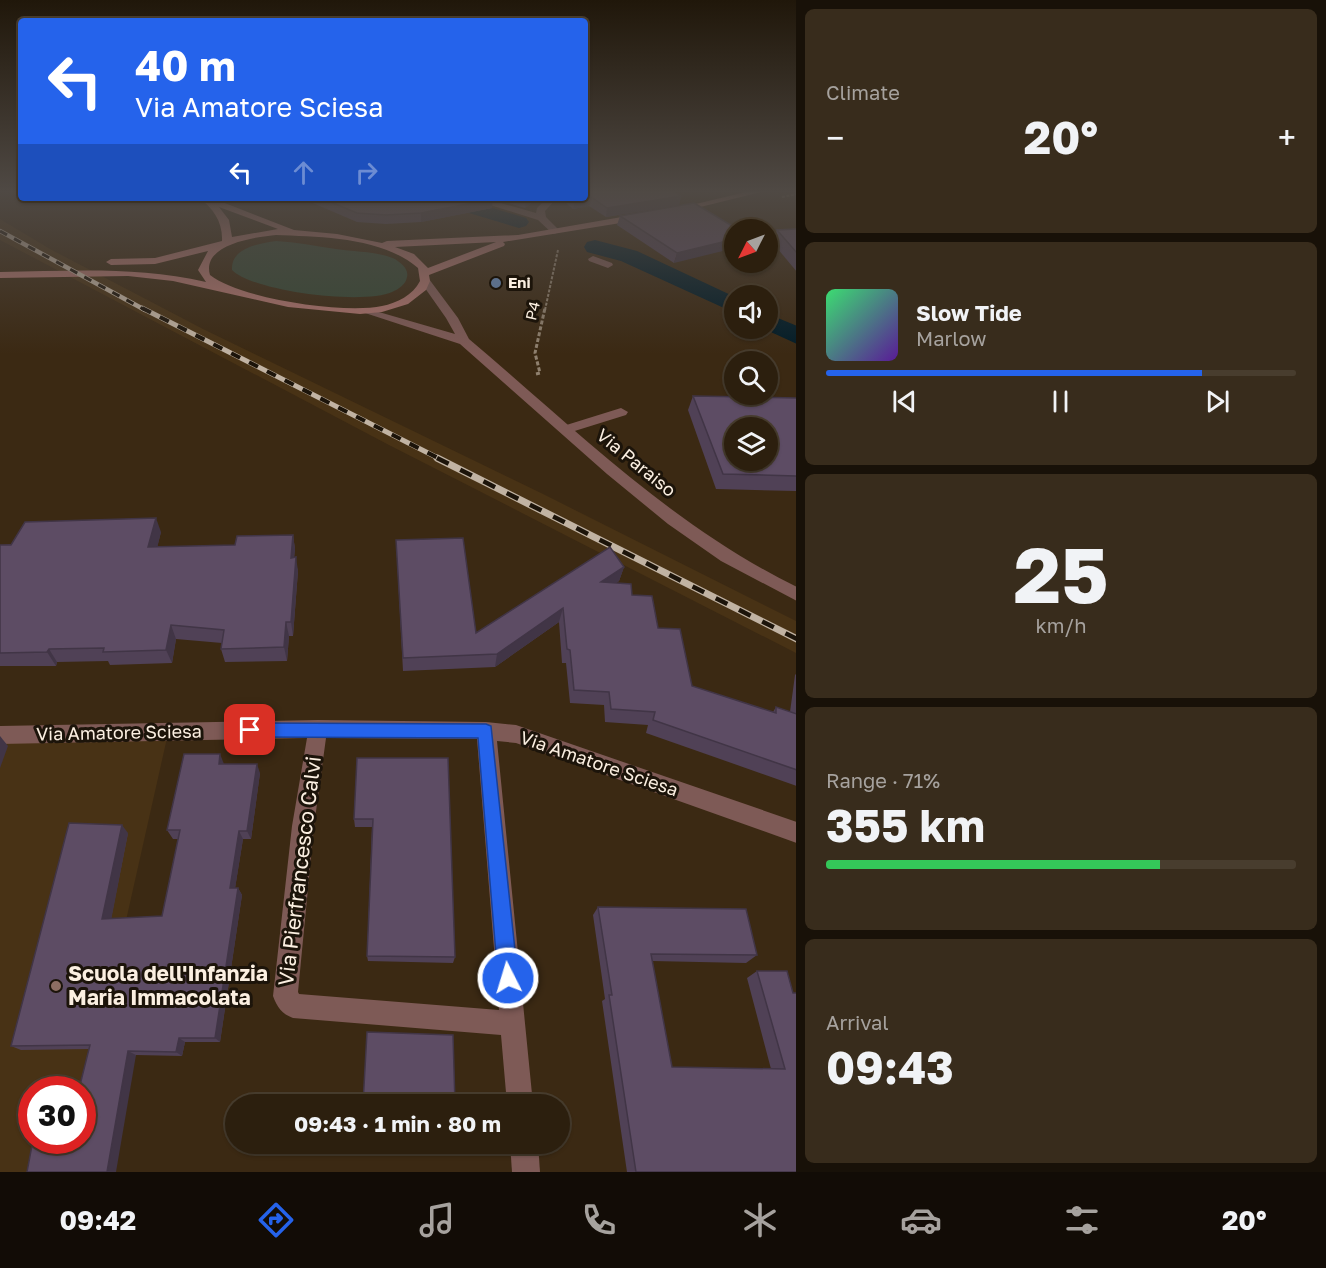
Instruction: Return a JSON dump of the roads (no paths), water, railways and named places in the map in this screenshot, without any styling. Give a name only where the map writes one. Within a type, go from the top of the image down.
[{"type":"main road","points":[[0,265],[155,261],[221,245]]},
{"type":"main road","points":[[223,245],[208,256],[202,267],[204,275],[217,286],[232,291]]},
{"type":"main road","points":[[377,245],[403,252],[416,260],[425,277]]},
{"type":"main road","points":[[0,275],[128,273],[173,278],[296,304],[365,311],[392,307],[407,300],[419,290],[425,277],[452,260],[498,245]]},
{"type":"street","points":[[594,259],[608,266]]},
{"type":"street","name":"Via Paraiso","points":[[425,277],[464,341],[565,430],[705,543],[753,573],[796,595]]},
{"type":"street","name":"Via Paraiso","points":[[365,311],[464,341]]},
{"type":"street","points":[[565,430],[621,412]]},
{"type":"street","name":"Via Amatore Sciesa","points":[[0,735],[318,729],[486,731],[516,734],[796,833]]},
{"type":"street","name":"Via Pierfrancesco Calvi","points":[[318,729],[303,826],[285,996],[292,1006],[512,1023]]},
{"type":"street","points":[[486,731],[519,1094]]},
{"type":"street","points":[[525,1154],[526,1172]]},
{"type":"waterway","points":[[595,247],[629,256],[724,301]]},
{"type":"waterway","points":[[778,327],[796,336]]},
{"type":"railway","points":[[25,245],[145,310]]},
{"type":"railway","points":[[142,308],[440,459]]},
{"type":"railway","points":[[437,458],[796,638]]},
{"type":"place","name":"Eni","points":[[496,283]]},
{"type":"place","name":"Scuola dell'Infanzia Maria Immacolata","points":[[56,986]]}]
